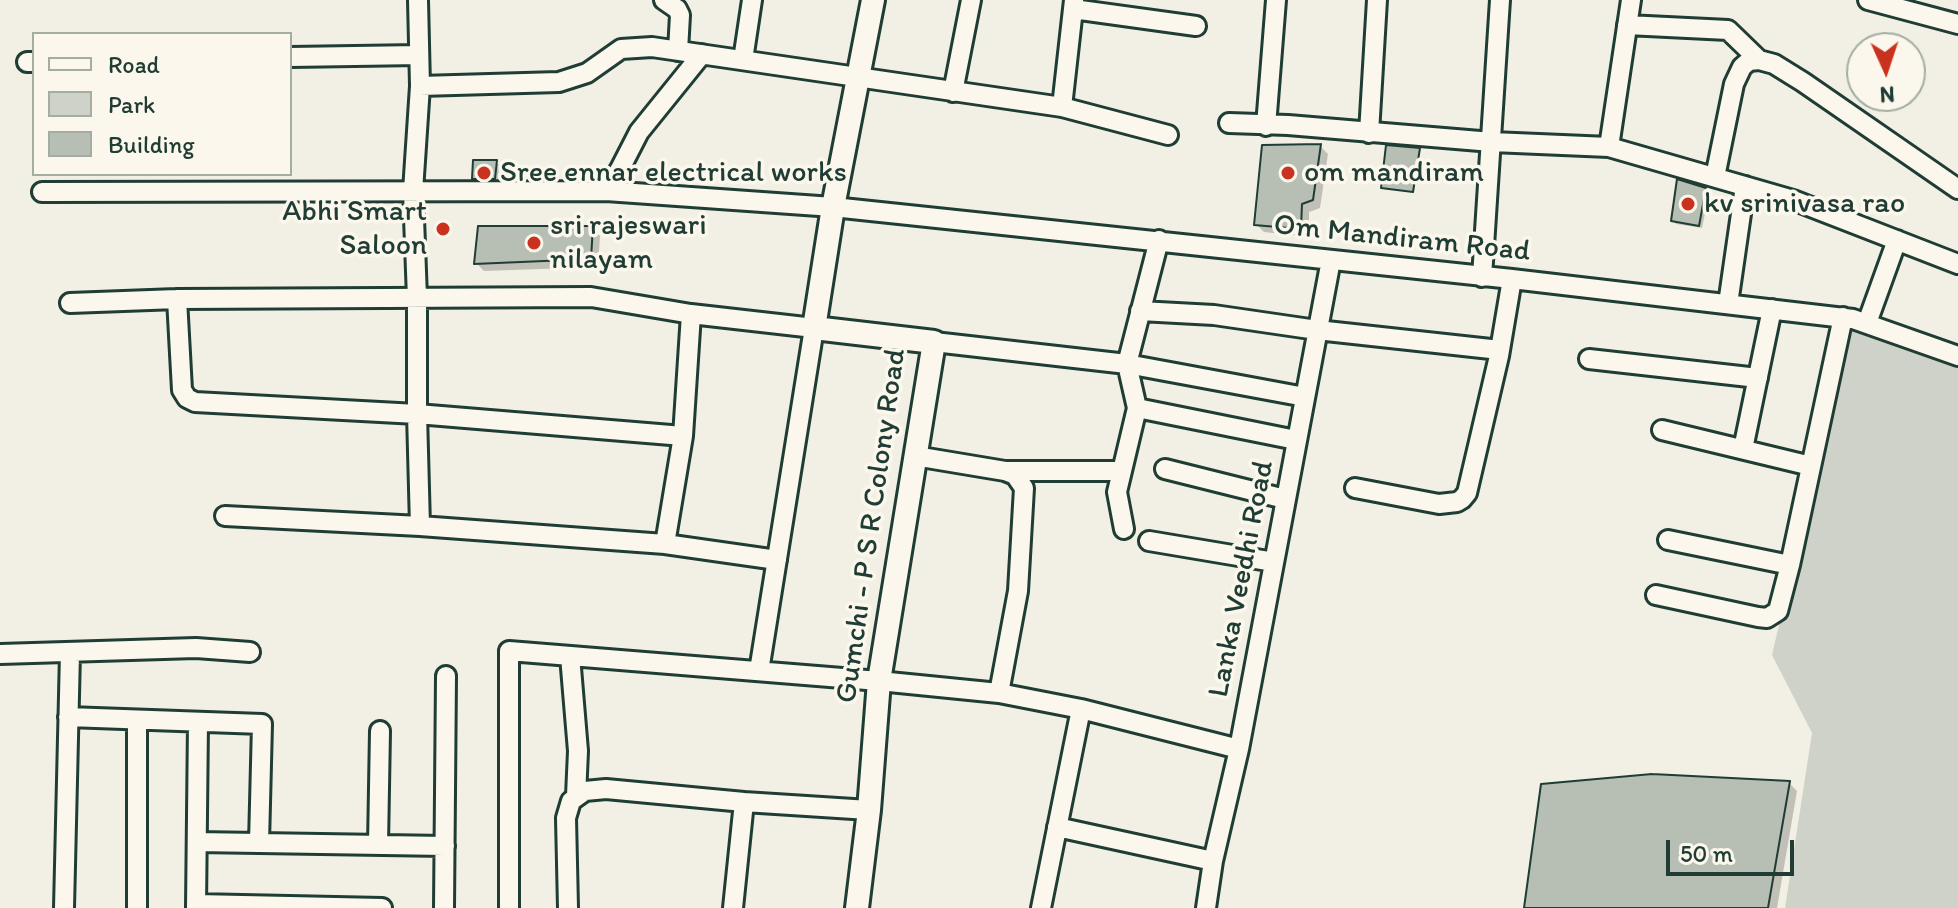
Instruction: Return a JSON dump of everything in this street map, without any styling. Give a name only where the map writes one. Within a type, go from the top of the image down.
[{"type":"street","points":[[418,0],[420,86],[413,191],[420,526]]},
{"type":"street","points":[[664,0],[680,15],[678,51]]},
{"type":"street","points":[[743,60],[752,0]]},
{"type":"street","points":[[759,671],[833,207],[873,0]]},
{"type":"street","points":[[953,92],[971,0]]},
{"type":"street","points":[[1266,126],[1276,0]]},
{"type":"street","points":[[1369,133],[1377,0]]},
{"type":"street","points":[[1482,277],[1500,0]]},
{"type":"street","points":[[1609,147],[1631,0]]},
{"type":"street","points":[[1868,0],[1958,24]]},
{"type":"street","points":[[1062,107],[1074,4],[1196,26]]},
{"type":"street","points":[[1627,25],[1728,30],[1759,60]]},
{"type":"street","points":[[420,86],[559,82],[587,73],[621,49],[652,47],[1062,107],[1168,135]]},
{"type":"street","points":[[606,191],[639,132],[702,54]]},
{"type":"street","points":[[292,57],[419,55]]},
{"type":"street","points":[[1715,177],[1734,84],[1742,67],[1749,61],[1759,60],[1774,64],[1803,82],[1958,189]]},
{"type":"street","points":[[1229,123],[1609,147],[1793,200],[1958,264]]},
{"type":"street","points":[[1728,304],[1745,186]]},
{"type":"street","name":"Om Mandiram Road","points":[[42,192],[606,191],[833,207],[1159,240],[1843,317],[1958,356]]},
{"type":"street","points":[[1124,529],[1117,492],[1137,408],[1127,364],[1159,240]]},
{"type":"street","points":[[1867,323],[1897,240]]},
{"type":"street","name":"Lanka Veedhi Road","points":[[1206,908],[1331,260]]},
{"type":"street","points":[[1355,488],[1439,504],[1457,502],[1467,493],[1500,350],[1512,279]]},
{"type":"street","points":[[70,303],[177,299],[591,297],[691,314],[814,328]]},
{"type":"street","points":[[177,299],[182,390],[187,398],[195,402],[417,414],[683,436]]},
{"type":"street","points":[[1743,449],[1772,309]]},
{"type":"street","points":[[1140,311],[1214,315],[1500,350]]},
{"type":"street","points":[[665,544],[683,436],[691,314]]},
{"type":"street","points":[[1656,595],[1767,618],[1778,611],[1843,317]]},
{"type":"street","name":"Gumchi - P S R Colony Road","points":[[814,328],[934,342],[879,681],[869,810],[857,908]]},
{"type":"street","points":[[934,342],[1127,364],[1305,397]]},
{"type":"street","points":[[1589,359],[1758,378]]},
{"type":"street","points":[[1137,408],[1296,440]]},
{"type":"street","points":[[1662,430],[1811,466]]},
{"type":"street","points":[[915,456],[1005,471],[1122,471]]},
{"type":"street","points":[[1165,469],[1285,499]]},
{"type":"street","points":[[999,693],[1018,591],[1025,495],[1021,481],[1005,471]]},
{"type":"street","points":[[225,516],[420,526],[665,544],[777,560]]},
{"type":"street","points":[[1668,540],[1790,565]]},
{"type":"street","points":[[1149,541],[1274,562]]},
{"type":"street","points":[[0,654],[196,648],[250,652]]},
{"type":"street","points":[[509,908],[509,651],[999,693],[1081,709],[1239,749]]},
{"type":"street","points":[[64,908],[70,653]]},
{"type":"street","points":[[570,656],[578,751],[576,796]]},
{"type":"street","points":[[444,908],[446,676]]},
{"type":"street","points":[[1041,908],[1081,709]]},
{"type":"street","points":[[68,717],[262,724],[259,843]]},
{"type":"street","points":[[137,720],[137,908]]},
{"type":"street","points":[[198,722],[196,906],[382,908]]},
{"type":"street","points":[[378,845],[380,731]]},
{"type":"street","points":[[568,908],[566,818],[571,801],[585,791],[606,789],[869,810]]},
{"type":"street","points":[[733,908],[744,802]]},
{"type":"street","points":[[1057,827],[1213,861]]},
{"type":"street","points":[[197,842],[445,846]]},
{"type":"green space","points":[[1848,326],[1958,365],[1958,908],[1785,908],[1812,733],[1772,655]]},
{"type":"building","name":"om mandiram","points":[[1321,144],[1313,200],[1302,204],[1301,229],[1254,225],[1262,145]]},
{"type":"building","points":[[1386,145],[1420,148],[1413,192],[1381,188]]},
{"type":"building","name":"Sree ennar electrical works","points":[[473,160],[497,160],[495,179],[472,179]]},
{"type":"building","name":"kv srinivasa rao","points":[[1677,179],[1706,188],[1699,226],[1671,221]]},
{"type":"building","name":"sri rajeswari nilayam","points":[[478,226],[593,226],[591,259],[474,264]]},
{"type":"building","points":[[1652,774],[1790,781],[1768,908],[1524,908],[1541,784]]},
{"type":"place","name":"Sree ennar electrical works","points":[[484,173]]},
{"type":"place","name":"om mandiram","points":[[1288,173]]},
{"type":"place","name":"kv srinivasa rao","points":[[1688,204]]},
{"type":"place","name":"Abhi Smart Saloon","points":[[443,229]]},
{"type":"place","name":"sri rajeswari nilayam","points":[[534,243]]}]
